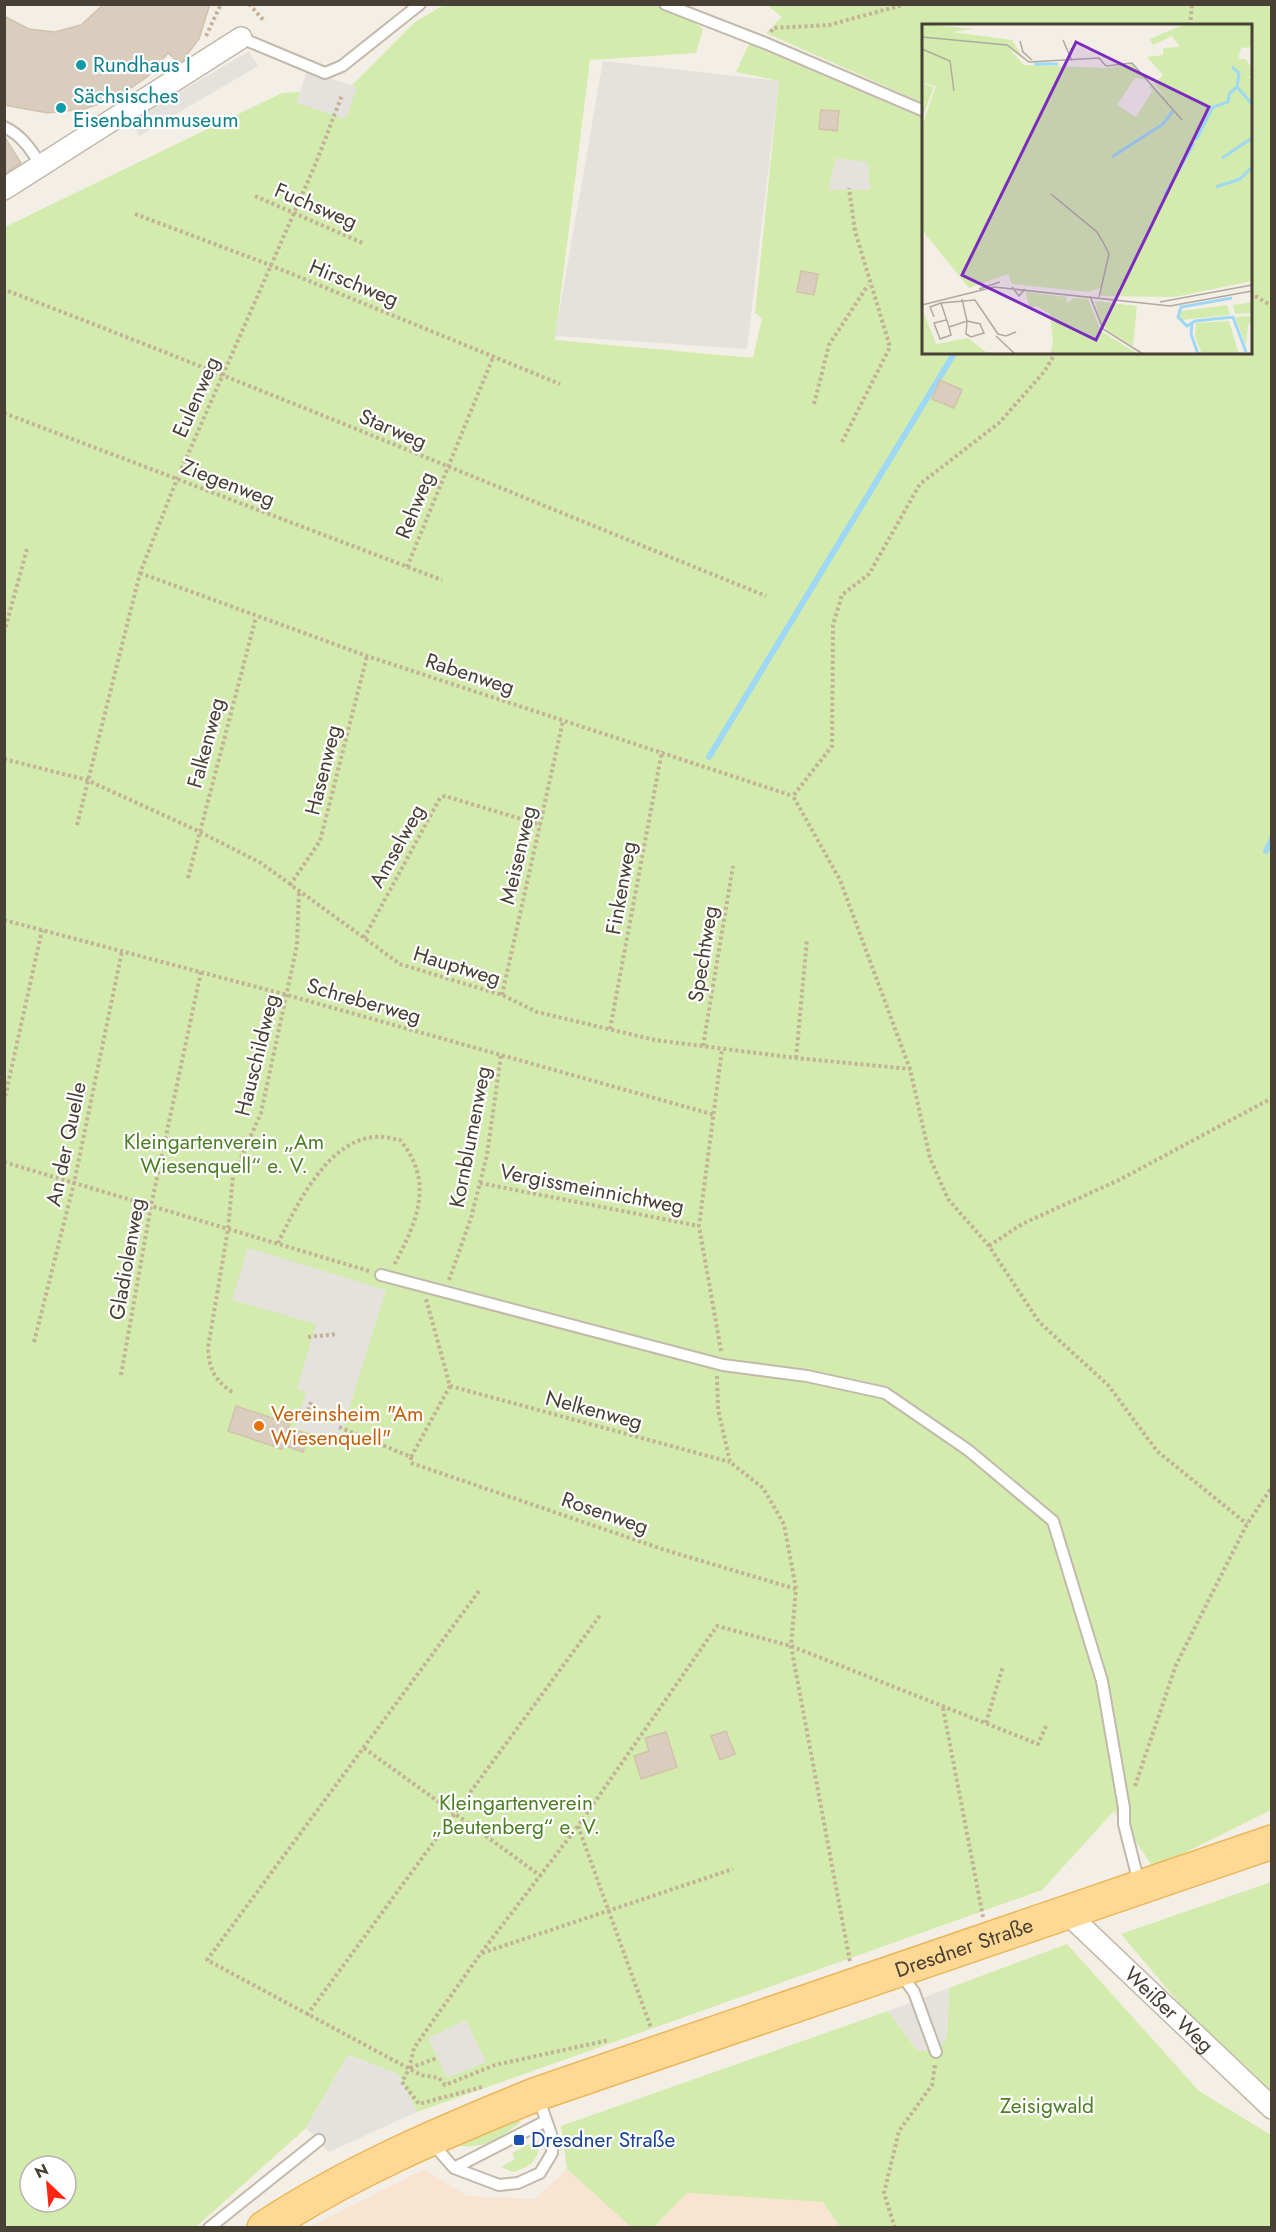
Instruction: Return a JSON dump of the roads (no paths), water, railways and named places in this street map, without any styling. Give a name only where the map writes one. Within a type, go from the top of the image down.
[{"type":"main road","name":"Dresdner Straße","points":[[264,2228],[296,2206],[428,2138],[542,2108],[898,1971],[1272,1842]]},
{"type":"street","points":[[4,189],[42,167],[241,38]]},
{"type":"street","name":"Weißer Weg","points":[[1066,1912],[1272,2108]]},
{"type":"lane","points":[[241,38],[325,74],[342,66],[420,4]]},
{"type":"lane","points":[[665,4],[765,43],[922,110]]},
{"type":"lane","points":[[4,128],[16,133],[26,143],[42,167]]},
{"type":"lane","points":[[384,1276],[720,1364],[807,1376],[885,1393],[968,1450],[1053,1521],[1102,1681],[1124,1808],[1124,1824],[1140,1886]]},
{"type":"lane","points":[[898,1971],[914,1992],[936,2052]]},
{"type":"lane","points":[[428,2138],[454,2168],[499,2185],[518,2183],[540,2173],[552,2153],[551,2134],[542,2108],[454,2168]]},
{"type":"lane","points":[[209,2228],[319,2140]]},
{"type":"waterway","points":[[709,757],[954,354]]},
{"type":"waterway","points":[[1266,851],[1272,839]]},
{"type":"place","name":"Rundhaus I","points":[[81,65]]},
{"type":"place","name":"Sächsisches Eisenbahnmuseum","points":[[61,108]]},
{"type":"place","name":"Vereinsheim \"Am Wiesenquell\"","points":[[259,1426]]},
{"type":"place","name":"Dresdner Straße","points":[[519,2140]]},
{"type":"park label","name":"Kleingartenverein „Am Wiesenquell“ e. V.","points":[[224,1154]]},
{"type":"park label","name":"Kleingartenverein „Beutenberg“ e. V.","points":[[516,1815]]},
{"type":"park label","name":"Zeisigwald","points":[[1047,2106]]}]
